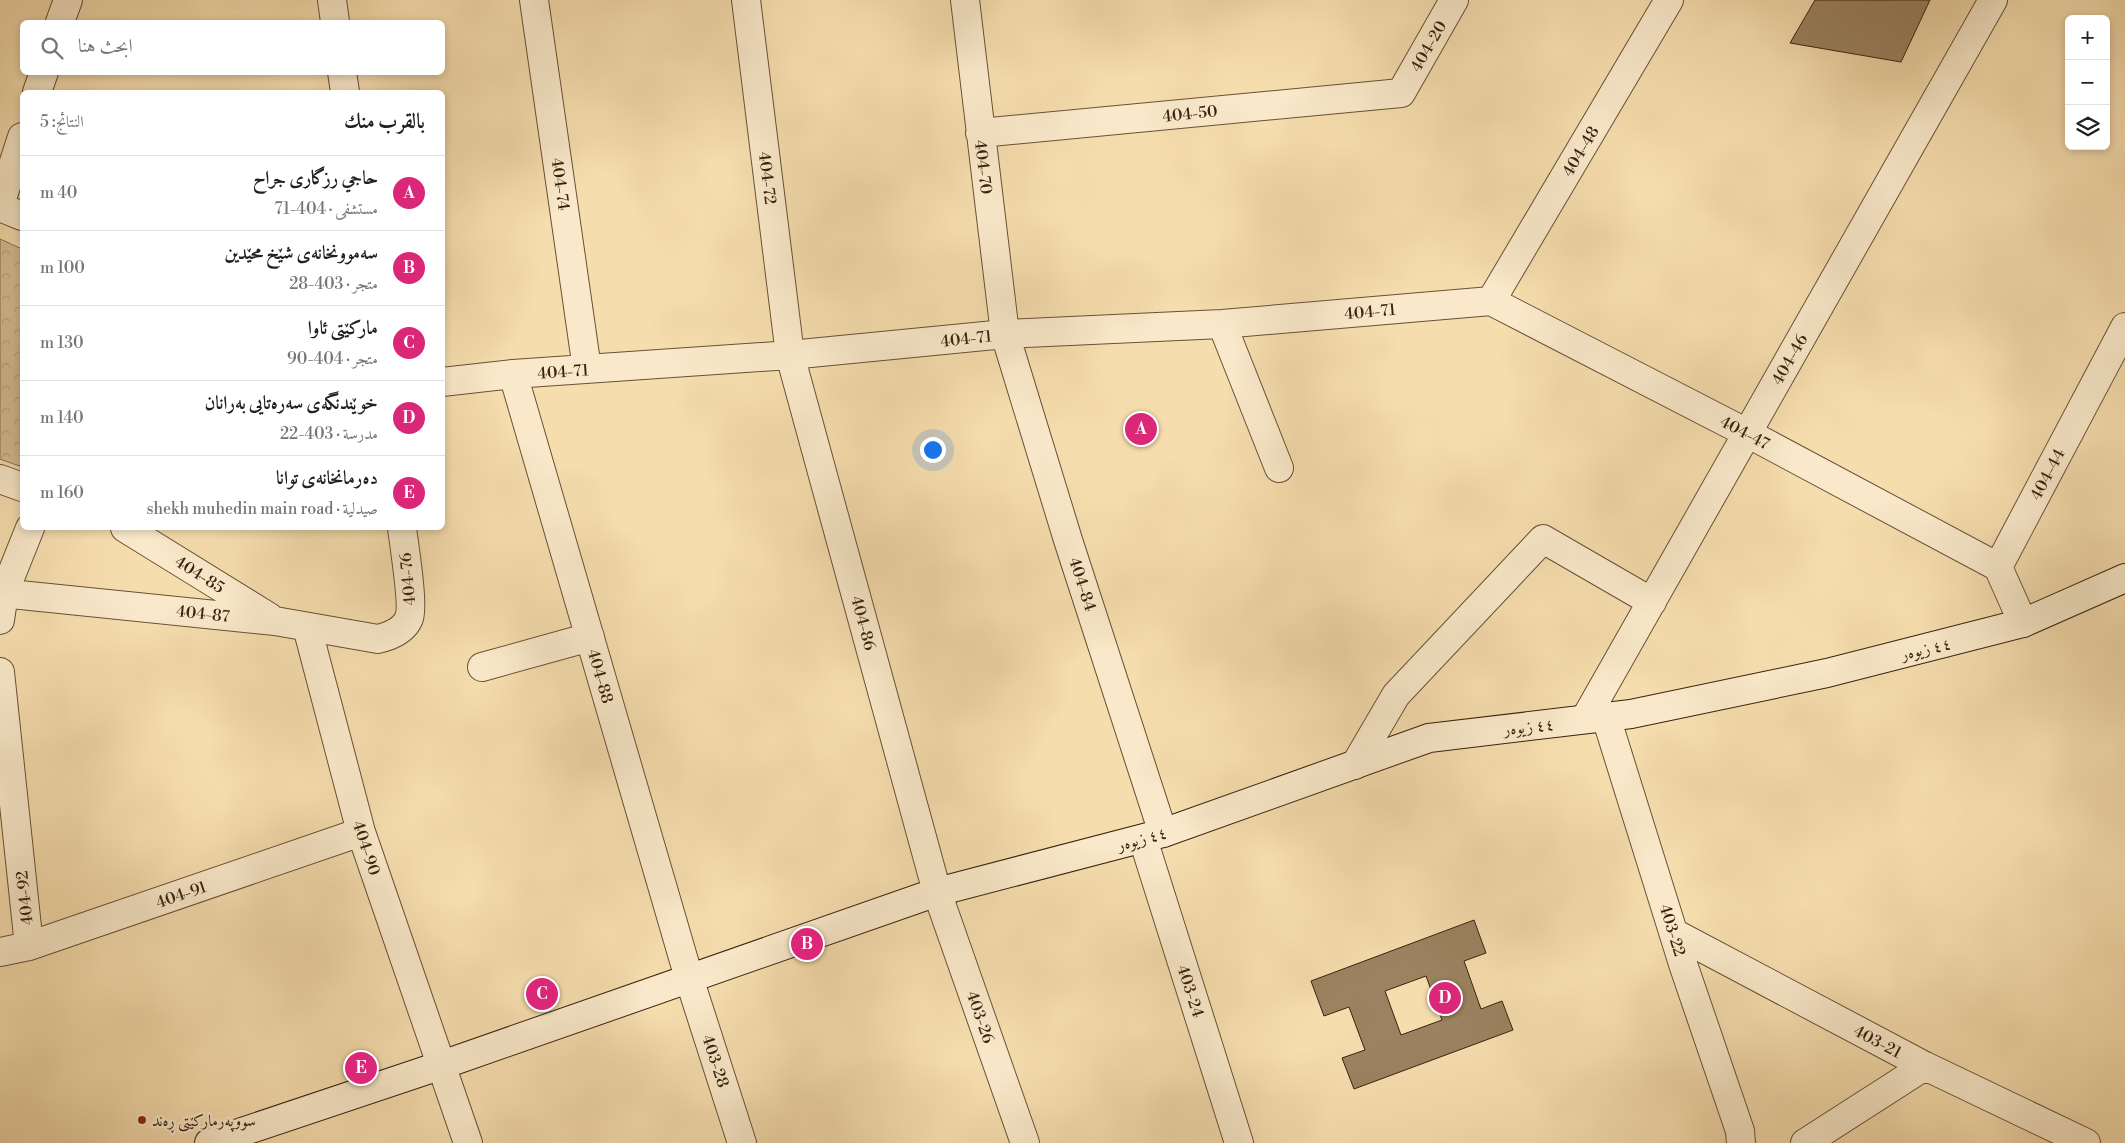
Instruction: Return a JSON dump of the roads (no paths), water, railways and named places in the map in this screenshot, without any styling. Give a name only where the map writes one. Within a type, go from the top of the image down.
[{"type":"street","points":[[61,20],[68,0]]},
{"type":"street","points":[[332,0],[335,20]]},
{"type":"street","name":"404-74","points":[[534,0],[587,369]]},
{"type":"street","name":"404-72","points":[[746,0],[790,355]]},
{"type":"street","name":"404-70","points":[[965,0],[1005,334]]},
{"type":"street","name":"404-20","points":[[1401,93],[1454,0]]},
{"type":"street","name":"404-48","points":[[1490,301],[1668,0]]},
{"type":"street","name":"404-46","points":[[1596,718],[1652,602],[1993,0]]},
{"type":"street","points":[[38,90],[43,75]]},
{"type":"street","points":[[342,75],[345,90]]},
{"type":"street","name":"404-50","points":[[980,133],[1401,93]]},
{"type":"street","points":[[20,143],[0,206],[20,215]]},
{"type":"street","name":"404-71","points":[[445,382],[513,374],[790,355],[1005,334],[1222,324],[1490,301]]},
{"type":"street","name":"404-47","points":[[1490,301],[1747,433],[1998,567]]},
{"type":"street","points":[[1222,324],[1278,468]]},
{"type":"street","name":"404-44","points":[[1998,567],[2125,327]]},
{"type":"street","name":"404-84","points":[[1005,334],[1068,540],[1153,836]]},
{"type":"street","name":"404-86","points":[[790,355],[937,892]]},
{"type":"street","name":"404-88","points":[[513,374],[689,978]]},
{"type":"street","points":[[0,479],[20,486]]},
{"type":"street","points":[[0,620],[2,593],[29,530]]},
{"type":"street","name":"404-85","points":[[128,530],[275,621]]},
{"type":"street","name":"404-76","points":[[402,530],[410,618],[402,629]]},
{"type":"street","points":[[1355,765],[1396,695],[1543,538],[1652,602]]},
{"type":"street","points":[[1998,567],[2023,623]]},
{"type":"street","name":"٤٤ زیوەر","points":[[209,1143],[937,892],[1153,836],[1429,738],[1631,714],[1826,673],[2023,623],[2125,578]]},
{"type":"street","name":"404-87","points":[[2,593],[275,621],[378,639],[390,636],[402,629]]},
{"type":"street","name":"404-90","points":[[307,627],[361,832],[468,1143]]},
{"type":"street","points":[[482,667],[590,637]]},
{"type":"street","name":"404-92","points":[[0,672],[30,946]]},
{"type":"street","name":"403-22","points":[[1596,718],[1674,933],[1740,1131],[1741,1143]]},
{"type":"street","name":"404-91","points":[[0,952],[30,946],[361,832]]},
{"type":"street","name":"403-24","points":[[1153,836],[1239,1143]]},
{"type":"street","name":"403-26","points":[[937,892],[1025,1143]]},
{"type":"street","name":"403-21","points":[[1674,933],[1925,1066],[2086,1143]]},
{"type":"street","name":"403-28","points":[[689,978],[742,1143]]},
{"type":"street","points":[[1805,1143],[1925,1066]]},
{"type":"place","name":"حاجي رزگارى جراح","points":[[1141,429]]},
{"type":"place","name":"سەموونخانەی شێخ محێدین","points":[[807,944]]},
{"type":"place","name":"مارکێتی ئاوا","points":[[542,994]]},
{"type":"place","name":"خوێندنگەی سەرەتایی بەرانان","points":[[1445,998]]},
{"type":"place","name":"دەرمانخانەی توانا","points":[[361,1068]]},
{"type":"place","name":"سووپەرمارکێتی ڕەند","points":[[142,1120]]}]
